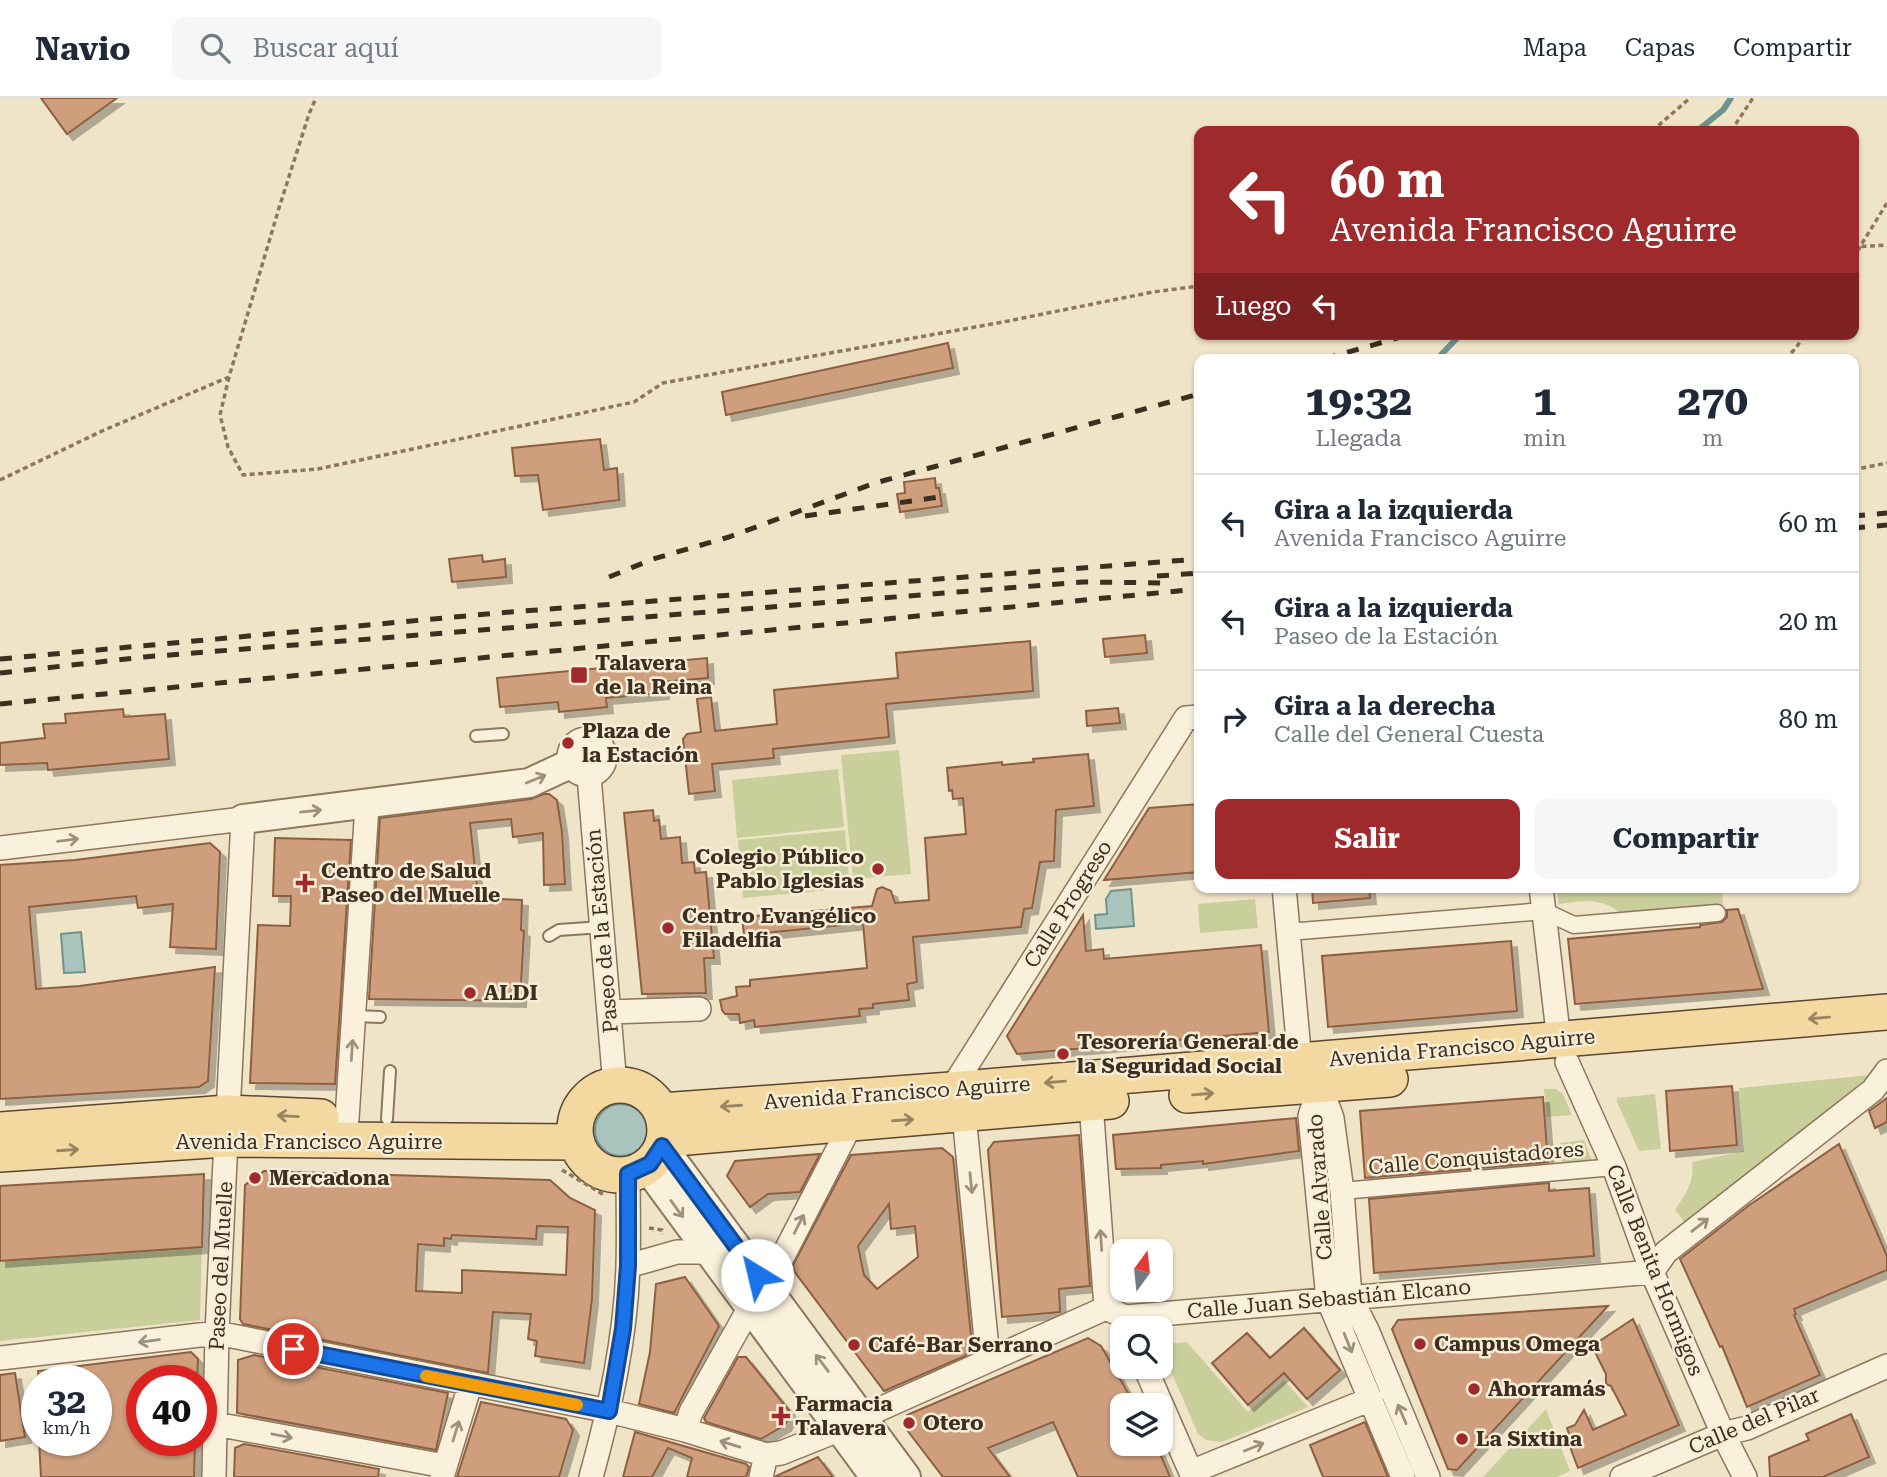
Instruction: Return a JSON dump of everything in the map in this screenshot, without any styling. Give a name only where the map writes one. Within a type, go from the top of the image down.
[{"type":"main road","name":"Avenida Francisco Aguirre","points":[[577,1131],[583,1155],[597,1168],[610,1173],[652,1147],[958,1102],[1563,1051],[1887,1012]]},
{"type":"main road","name":"Avenida Francisco Aguirre","points":[[1563,1051],[1887,1036]]},
{"type":"main road","name":"Avenida Francisco Aguirre","points":[[652,1147],[851,1124],[958,1102],[1091,1103],[1310,1073]]},
{"type":"main road","points":[[577,1131],[583,1105],[590,1097],[603,1088],[628,1086],[653,1099],[652,1147]]},
{"type":"main road","name":"Avenida Francisco Aguirre","points":[[0,1154],[227,1126],[347,1119],[577,1131]]},
{"type":"main road","name":"Avenida Francisco Aguirre","points":[[0,1130],[227,1126],[577,1131]]},
{"type":"street","name":"Calle Progreso","points":[[958,1102],[1192,717]]},
{"type":"street","points":[[0,848],[367,805],[529,783],[579,770]]},
{"type":"street","name":"Paseo de la Estación","points":[[579,770],[602,926],[614,1086]]},
{"type":"street","points":[[347,1119],[367,805]]},
{"type":"street","name":"Paseo del Muelle","points":[[216,1365],[243,819]]},
{"type":"street","name":"Calle Alvarado","points":[[1285,893],[1310,1073],[1310,1116],[1339,1298],[1371,1399],[1403,1477]]},
{"type":"street","name":"Calle Benita Hormigos","points":[[1542,893],[1563,1051],[1614,1167],[1652,1272],[1723,1434],[1745,1477]]},
{"type":"street","points":[[1289,932],[1544,911],[1573,925],[1717,913]]},
{"type":"street","points":[[609,1012],[699,1009]]},
{"type":"street","points":[[1652,1272],[1666,1252],[1873,1090],[1887,1071]]},
{"type":"street","name":"Calle Alvarado","points":[[1310,1073],[1332,1118],[1342,1191],[1339,1298],[1367,1330],[1428,1477]]},
{"type":"street","points":[[958,1102],[988,1359]]},
{"type":"street","points":[[1091,1103],[1120,1316]]},
{"type":"street","points":[[757,1275],[783,1256],[851,1124]]},
{"type":"street","points":[[652,1147],[709,1252],[750,1307],[852,1423],[906,1477]]},
{"type":"street","points":[[591,1477],[609,1411],[623,1329],[628,1266],[652,1147]]},
{"type":"street","points":[[652,1147],[757,1275],[852,1423],[875,1477]]},
{"type":"street","name":"Calle Conquistadores","points":[[1342,1191],[1614,1167]]},
{"type":"street","points":[[628,1266],[677,1252],[709,1252]]},
{"type":"street","name":"Calle Juan Sebastián Elcano","points":[[1142,1316],[1652,1272]]},
{"type":"street","points":[[685,1430],[691,1412],[750,1307]]},
{"type":"street","name":"Calle Juan Sebastián Elcano","points":[[763,1466],[781,1453],[988,1359],[1110,1321]]},
{"type":"street","points":[[0,1358],[217,1333],[609,1411],[685,1430],[763,1466]]},
{"type":"street","name":"Calle del Pilar","points":[[1622,1477],[1723,1434],[1747,1428],[1887,1366]]},
{"type":"street","points":[[1150,1379],[1192,1475],[1371,1399]]},
{"type":"street","points":[[217,1424],[443,1472],[470,1385]]},
{"type":"street","name":"Paseo del Muelle","points":[[214,1456],[214,1477]]},
{"type":"lane","points":[[476,736],[503,734]]},
{"type":"lane","points":[[549,936],[559,930],[602,926]]},
{"type":"lane","points":[[355,1016],[380,1017]]},
{"type":"lane","points":[[387,1119],[390,1071]]},
{"type":"path","points":[[316,98],[279,208],[220,415],[228,447],[243,475],[305,470],[634,402],[663,383],[1194,287]]},
{"type":"path","points":[[1658,126],[1690,98]]},
{"type":"path","points":[[1734,126],[1753,98]]},
{"type":"path","points":[[1859,250],[1887,203]]},
{"type":"path","points":[[1861,247],[1887,245]]},
{"type":"path","points":[[1790,354],[1801,340]]},
{"type":"path","points":[[0,480],[102,430],[229,377]]},
{"type":"path","points":[[1859,469],[1887,463]]},
{"type":"path","points":[[648,1227],[662,1230],[666,1240]]},
{"type":"green space","points":[[899,750],[911,874],[853,879],[841,755]]},
{"type":"green space","points":[[838,769],[844,827],[737,838],[732,780]]},
{"type":"green space","points":[[845,830],[850,888],[743,898],[738,840]]},
{"type":"green space","points":[[1557,893],[1722,893],[1723,905],[1619,912],[1598,902],[1559,904]]},
{"type":"green space","points":[[1255,899],[1258,928],[1200,933],[1198,904]]},
{"type":"green space","points":[[1870,1075],[1686,1224],[1675,1210],[1691,1182],[1692,1162],[1744,1151],[1739,1088]]},
{"type":"green space","points":[[1544,1089],[1556,1089],[1563,1094],[1572,1115],[1547,1117]]},
{"type":"green space","points":[[1655,1094],[1661,1149],[1639,1151],[1617,1098]]},
{"type":"green space","points":[[1584,1140],[1593,1164],[1562,1166],[1560,1143]]},
{"type":"green space","points":[[202,1247],[200,1320],[0,1341],[0,1261]]},
{"type":"green space","points":[[1187,1342],[1248,1412],[1284,1380],[1308,1407],[1222,1442],[1206,1440],[1198,1434],[1173,1376],[1173,1343]]},
{"type":"green space","points":[[1546,1409],[1570,1471],[1557,1477],[1483,1477]]},
{"type":"water","points":[[1131,889],[1134,926],[1096,929],[1095,915],[1107,914],[1106,899],[1111,891]]},
{"type":"water","points":[[81,932],[85,972],[64,973],[61,934]]},
{"type":"water","points":[[621,1104],[640,1111],[647,1130],[640,1149],[621,1156],[602,1149],[595,1130],[602,1111]]},
{"type":"building","points":[[41,98],[117,98],[67,134]]},
{"type":"building","points":[[948,343],[953,368],[726,415],[722,392]]},
{"type":"building","points":[[600,439],[604,470],[617,468],[619,500],[543,510],[538,475],[515,476],[512,448]]},
{"type":"building","points":[[935,478],[942,506],[900,512],[897,494],[905,493],[904,482]]},
{"type":"building","points":[[482,555],[483,562],[505,559],[506,577],[452,582],[449,559]]},
{"type":"building","points":[[1145,635],[1147,653],[1105,657],[1103,639]]},
{"type":"building","points":[[1030,641],[1033,691],[886,704],[889,737],[773,749],[774,758],[712,764],[715,791],[689,794],[683,739],[687,734],[701,732],[697,699],[711,697],[715,731],[777,724],[774,690],[898,678],[896,653]]},
{"type":"building","points":[[707,658],[708,678],[662,682],[663,693],[606,698],[607,707],[559,712],[558,702],[500,707],[497,678]]},
{"type":"building","points":[[1118,708],[1120,723],[1087,726],[1086,711]]},
{"type":"building","points":[[123,709],[124,717],[165,714],[169,759],[48,770],[47,763],[0,765],[0,743],[45,738],[43,724],[66,723],[65,714]]},
{"type":"building","points":[[1088,754],[1094,806],[1056,810],[1054,861],[1040,862],[1032,908],[1024,909],[1021,927],[913,937],[917,982],[907,984],[909,1000],[873,1004],[873,1008],[859,1009],[860,1016],[755,1027],[754,1020],[740,1023],[739,1014],[725,1014],[722,1010],[720,1000],[737,996],[736,987],[750,986],[750,980],[867,968],[863,923],[744,935],[742,917],[872,906],[877,889],[882,887],[891,891],[895,903],[929,900],[925,838],[966,834],[963,798],[953,799],[952,790],[949,791],[947,768],[1002,762],[1002,765],[1034,762],[1033,759]]},
{"type":"building","points":[[544,794],[557,800],[565,884],[544,885],[543,833],[513,837],[511,819],[470,823],[477,886],[482,886],[482,898],[522,900],[521,930],[524,931],[520,1001],[369,999],[380,818],[531,799]]},
{"type":"building","points":[[1194,804],[1194,872],[1104,880],[1149,808]]},
{"type":"building","points":[[653,810],[654,821],[659,820],[661,839],[680,837],[682,863],[694,862],[695,873],[706,872],[714,958],[704,958],[706,993],[642,994],[624,813]]},
{"type":"building","points":[[275,838],[351,840],[335,1084],[250,1083],[258,925],[290,926],[291,896],[273,896]]},
{"type":"building","points":[[210,843],[220,852],[216,949],[170,947],[173,904],[138,908],[136,896],[29,907],[36,989],[80,986],[215,967],[208,1081],[199,1087],[0,1099],[0,865],[75,860]]},
{"type":"building","points":[[1312,893],[1370,893],[1370,898],[1313,903]]},
{"type":"building","points":[[1738,909],[1763,989],[1575,1004],[1568,939],[1700,927],[1722,922],[1727,917],[1727,910]]},
{"type":"building","points":[[1083,915],[1086,951],[1103,949],[1104,959],[1261,945],[1269,1032],[1017,1054],[1007,1036]]},
{"type":"building","points":[[1511,941],[1517,1011],[1328,1027],[1322,956]]},
{"type":"building","points":[[1732,1086],[1737,1145],[1670,1151],[1666,1091]]},
{"type":"building","points":[[1543,1097],[1548,1162],[1365,1178],[1360,1111]]},
{"type":"building","points":[[1887,1098],[1887,1122],[1875,1128],[1869,1111]]},
{"type":"building","points":[[1296,1118],[1299,1151],[1203,1164],[1203,1161],[1161,1165],[1161,1168],[1116,1169],[1113,1135]]},
{"type":"building","points":[[1079,1135],[1090,1286],[1059,1289],[1060,1312],[1002,1317],[988,1150],[994,1142]]},
{"type":"building","points":[[1839,1144],[1887,1256],[1887,1270],[1794,1309],[1794,1315],[1820,1375],[1747,1407],[1722,1346],[1720,1347],[1680,1259],[1748,1206]]},
{"type":"building","points":[[942,1148],[953,1157],[972,1346],[965,1356],[884,1391],[794,1271],[793,1265],[851,1155]],"holes":[[[889,1204],[891,1229],[915,1226],[918,1257],[877,1289],[864,1275],[858,1246]]]},
{"type":"building","points":[[820,1154],[800,1192],[768,1194],[750,1207],[727,1176],[735,1161]]},
{"type":"building","points":[[264,1171],[550,1180],[570,1198],[595,1210],[592,1299],[584,1363],[535,1356],[537,1341],[528,1339],[531,1314],[493,1312],[488,1373],[243,1324],[240,1319],[245,1185]],"holes":[[[537,1226],[568,1227],[566,1275],[462,1270],[462,1293],[416,1291],[418,1244],[444,1246],[444,1238],[451,1239],[452,1235],[536,1239]]]},
{"type":"building","points":[[204,1174],[202,1247],[0,1261],[0,1186]]},
{"type":"building","points":[[1549,1183],[1549,1191],[1589,1188],[1594,1256],[1374,1273],[1369,1199]]},
{"type":"building","points":[[685,1277],[719,1326],[674,1413],[639,1404],[650,1352],[656,1284]]},
{"type":"building","name":"Ahorramás","points":[[1608,1306],[1457,1470],[1448,1469],[1392,1329],[1398,1320]]},
{"type":"building","points":[[1633,1319],[1679,1425],[1578,1468],[1567,1439],[1567,1428],[1575,1425],[1584,1410],[1593,1430],[1626,1415],[1611,1386],[1606,1384],[1606,1374],[1592,1346]]},
{"type":"building","points":[[1304,1328],[1340,1370],[1307,1399],[1284,1373],[1248,1405],[1212,1363],[1247,1333],[1270,1358]]},
{"type":"building","points":[[1088,1338],[1101,1346],[1110,1362],[1110,1379],[1120,1379],[1128,1393],[1110,1393],[1110,1456],[1161,1456],[1170,1477],[1078,1477],[1053,1422],[988,1448],[1010,1477],[943,1477],[907,1430],[907,1415]]},
{"type":"building","points":[[191,1352],[198,1359],[198,1365],[126,1365],[126,1456],[195,1456],[194,1477],[41,1477],[40,1456],[112,1456],[112,1365],[86,1365]]},
{"type":"building","points":[[254,1355],[448,1393],[436,1450],[237,1413],[238,1360]]},
{"type":"building","points":[[738,1357],[746,1357],[791,1413],[785,1425],[761,1439],[706,1422],[704,1418]]},
{"type":"building","points":[[15,1373],[21,1411],[21,1438],[0,1441],[0,1375]]},
{"type":"building","points":[[481,1402],[566,1419],[573,1430],[559,1477],[457,1477]]},
{"type":"building","points":[[1851,1414],[1869,1457],[1823,1477],[1770,1477],[1769,1457],[1809,1440],[1806,1434]]},
{"type":"building","points":[[1365,1422],[1388,1477],[1323,1477],[1310,1445]]},
{"type":"building","points":[[635,1432],[746,1464],[749,1467],[746,1477],[687,1477],[692,1458],[668,1448],[652,1477],[623,1477]]},
{"type":"building","points":[[244,1444],[379,1469],[378,1477],[234,1477],[235,1448]]},
{"type":"building","points":[[818,1457],[833,1477],[775,1477],[776,1476]]},
{"type":"waterway","points":[[1703,126],[1723,110],[1731,98]]},
{"type":"waterway","points":[[1442,354],[1455,340]]},
{"type":"railway","points":[[1342,354],[1390,340]]},
{"type":"railway","points":[[609,577],[653,559],[729,537],[875,483],[1194,395]]},
{"type":"railway","points":[[805,516],[947,496]]},
{"type":"railway","points":[[1859,515],[1887,513]]},
{"type":"railway","points":[[1859,527],[1887,525]]},
{"type":"railway","points":[[0,659],[498,613],[1194,559]]},
{"type":"railway","points":[[1157,576],[1194,573]]},
{"type":"railway","points":[[0,673],[144,657],[1083,582],[1171,583]]},
{"type":"railway","points":[[0,704],[1194,589]]},
{"type":"slow traffic","points":[[426,1376],[577,1405]]},
{"type":"place","name":"Talavera de la Reina","points":[[579,675]]},
{"type":"place","name":"Plaza de la Estación","points":[[568,743]]},
{"type":"place","name":"Colegio Público Pablo Iglesias","points":[[878,869]]},
{"type":"place","name":"Centro de Salud Paseo del Muelle","points":[[305,883]]},
{"type":"place","name":"Centro Evangélico Filadelfia","points":[[668,928]]},
{"type":"place","name":"ALDI","points":[[470,993]]},
{"type":"place","name":"Tesorería General de la Seguridad Social","points":[[1063,1054]]},
{"type":"place","name":"Mercadona","points":[[255,1178]]},
{"type":"place","name":"Campus Omega","points":[[1420,1344]]},
{"type":"place","name":"Café-Bar Serrano","points":[[854,1345]]},
{"type":"place","name":"Ahorramás","points":[[1474,1389]]},
{"type":"place","name":"Farmacia Talavera","points":[[781,1416]]},
{"type":"place","name":"Otero","points":[[909,1423]]},
{"type":"place","name":"La Sixtina","points":[[1462,1439]]},
{"type":"route","points":[[293,1349],[609,1411],[623,1329],[628,1266],[628,1174],[650,1164],[662,1146],[757,1275]]}]
